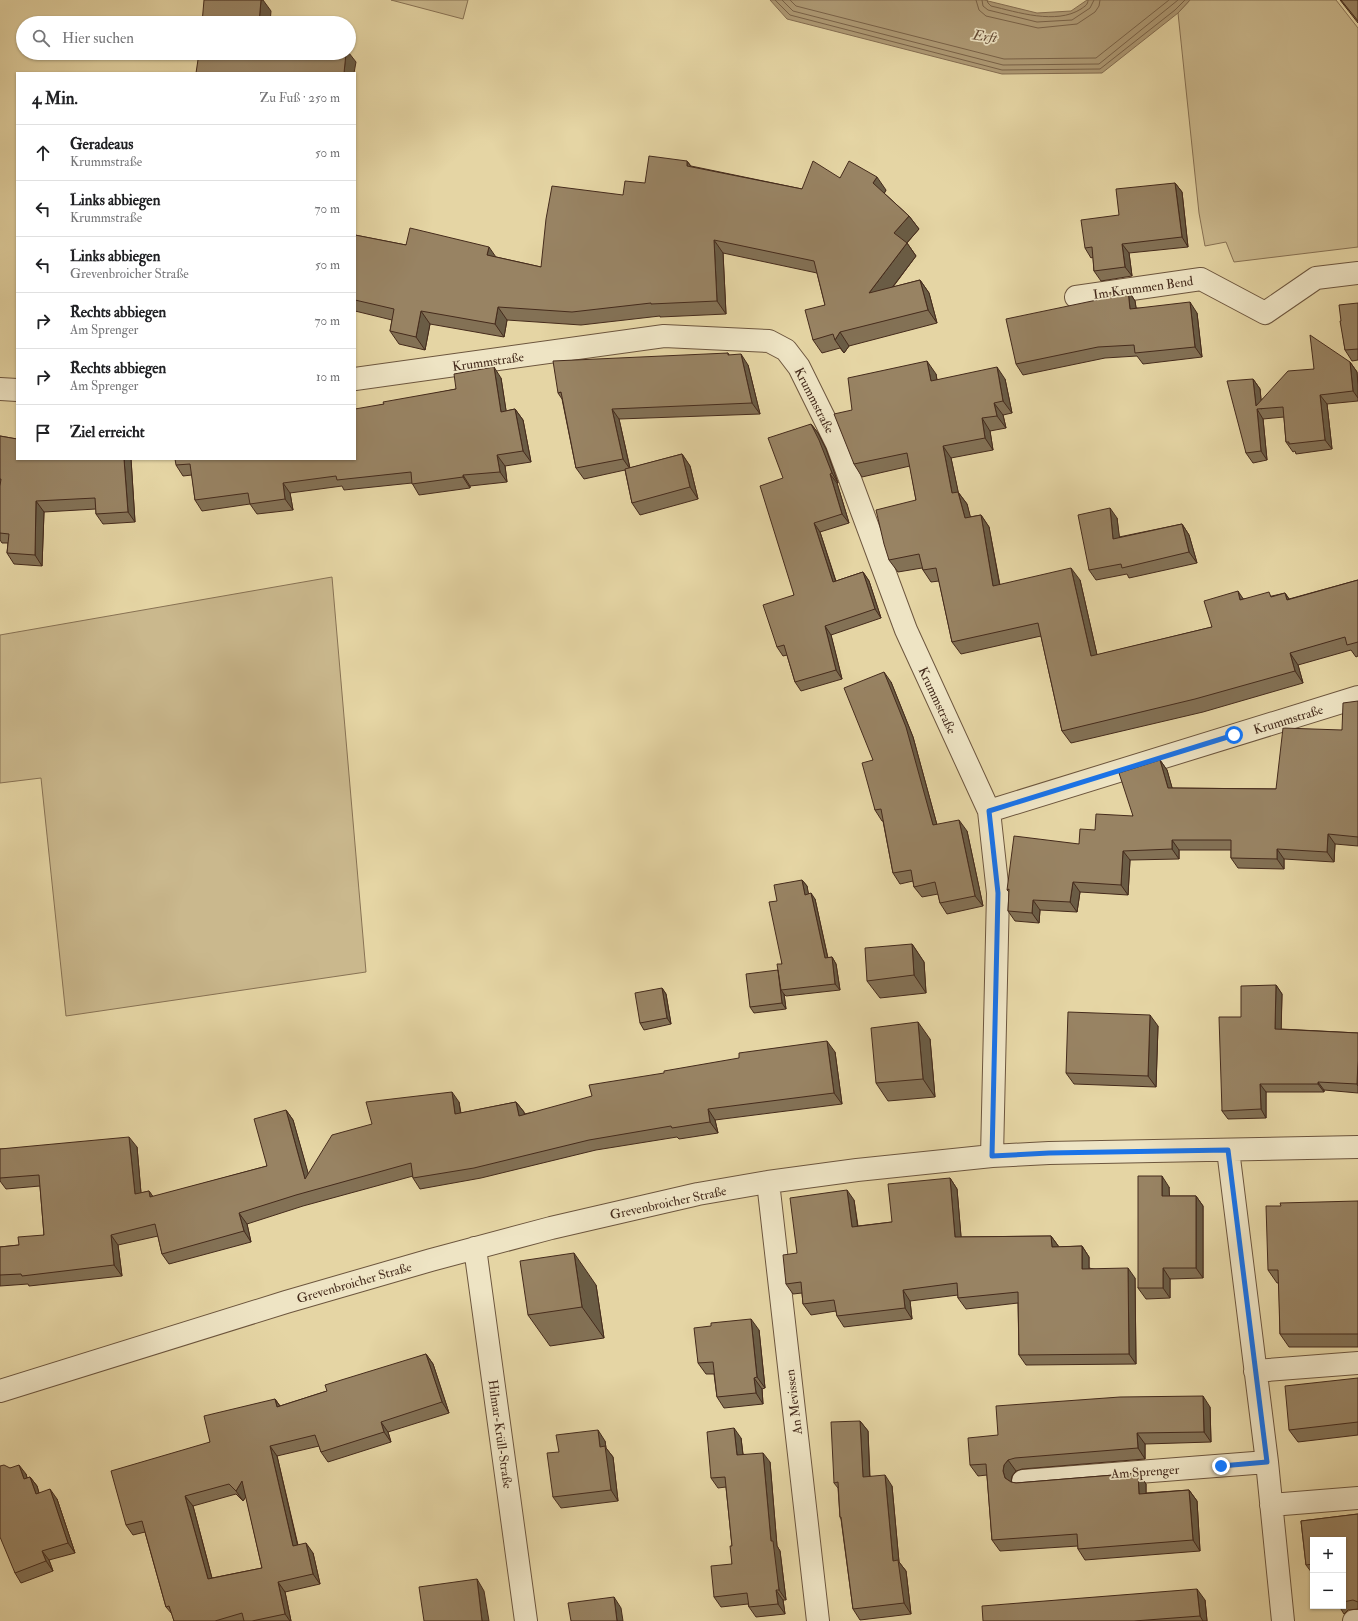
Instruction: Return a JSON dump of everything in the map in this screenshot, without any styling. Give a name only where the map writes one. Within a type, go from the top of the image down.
[{"type":"street","name":"Im Krummen Bend","points":[[1076,297],[1201,279],[1229,292],[1265,313],[1316,278],[1358,273]]},
{"type":"street","name":"Krummstraße","points":[[356,379],[664,336],[769,341],[786,350],[799,367],[836,444],[906,630],[989,811],[998,893],[992,1156]]},
{"type":"street","points":[[0,388],[16,390]]},
{"type":"street","name":"Krummstraße","points":[[989,811],[1358,697]]},
{"type":"street","name":"Grevenbroicher Straße","points":[[0,1390],[293,1300],[475,1248],[625,1210],[698,1194],[768,1182],[857,1170],[992,1156],[1049,1153],[1358,1146]]},
{"type":"street","points":[[1228,1150],[1267,1462],[1283,1621]]},
{"type":"street","name":"An Mevissen","points":[[768,1182],[818,1621]]},
{"type":"street","name":"Hilmar-Krüll-Straße","points":[[475,1248],[526,1621]]},
{"type":"street","points":[[1255,1371],[1358,1363]]},
{"type":"street","name":"Am Sprenger","points":[[1023,1481],[1267,1462]]},
{"type":"street","points":[[1271,1505],[1358,1498]]},
{"type":"shaded area","points":[[391,0],[468,0],[463,19]]},
{"type":"shaded area","points":[[1190,0],[1336,0],[1358,28],[1358,247],[1234,262],[1226,242],[1205,246],[1199,213],[1178,13]]},
{"type":"shaded area","points":[[332,577],[366,972],[66,1016],[41,778],[0,783],[0,635]]},
{"type":"water","name":"Erft","points":[[770,0],[984,0],[1037,13],[1071,11],[1087,0],[1190,0],[1178,13],[1102,73],[1002,74],[787,19]]},
{"type":"building","points":[[204,0],[261,0],[260,16],[203,16]]},
{"type":"building","points":[[1341,0],[1358,0],[1358,21]]},
{"type":"building","points":[[198,60],[345,60],[344,72],[196,72]]},
{"type":"building","points":[[649,156],[687,161],[687,166],[802,189],[813,161],[840,178],[849,161],[877,177],[873,183],[909,216],[894,233],[907,243],[869,293],[920,280],[928,310],[840,332],[835,340],[833,334],[813,340],[805,310],[825,305],[814,261],[714,240],[717,301],[651,303],[572,312],[498,307],[495,324],[421,311],[416,337],[390,331],[394,309],[356,300],[356,235],[406,245],[410,228],[489,247],[487,255],[541,267],[546,219],[552,186],[623,195],[625,181],[645,183]]},
{"type":"building","points":[[1175,183],[1182,237],[1122,244],[1125,267],[1094,271],[1092,247],[1085,248],[1081,220],[1119,215],[1116,189]]},
{"type":"building","points":[[1128,290],[1130,309],[1190,302],[1195,347],[1135,353],[1134,345],[1098,347],[1016,364],[1006,319],[1097,300],[1096,295]]},
{"type":"building","points":[[1358,303],[1358,349],[1345,350],[1339,305]]},
{"type":"building","points":[[1310,335],[1350,362],[1353,391],[1320,395],[1325,440],[1289,444],[1289,442],[1286,442],[1283,407],[1257,409],[1261,451],[1246,453],[1227,381],[1253,379],[1256,406],[1288,371],[1314,369]]},
{"type":"building","points":[[728,353],[728,355],[741,354],[752,403],[612,409],[623,459],[576,468],[561,392],[558,393],[553,361]]},
{"type":"building","points":[[927,361],[931,381],[997,367],[1003,401],[994,403],[997,416],[982,418],[985,438],[943,446],[952,493],[958,492],[965,518],[981,515],[993,586],[1071,568],[1091,656],[1212,627],[1204,601],[1238,591],[1240,600],[1269,592],[1271,597],[1285,593],[1287,600],[1358,580],[1358,642],[1347,645],[1345,637],[1290,653],[1295,671],[1195,699],[1062,731],[1038,623],[952,642],[936,568],[923,570],[919,554],[889,560],[884,544],[876,510],[916,500],[907,453],[854,464],[834,414],[852,410],[848,378]]},
{"type":"building","points":[[494,367],[501,412],[515,409],[523,451],[497,455],[500,472],[463,475],[463,477],[412,484],[411,472],[337,480],[336,476],[283,483],[285,499],[250,504],[248,493],[195,500],[190,464],[176,465],[175,460],[356,460],[356,409],[384,404],[383,402],[456,389],[454,374]]},
{"type":"building","points":[[811,424],[832,473],[830,474],[842,514],[814,523],[833,582],[863,572],[875,609],[825,626],[836,670],[795,682],[784,645],[777,647],[763,605],[794,595],[760,486],[783,478],[768,438]]},
{"type":"building","points":[[0,436],[16,439],[16,460],[124,460],[128,512],[96,514],[95,498],[36,501],[35,555],[7,553],[9,534],[0,533]]},
{"type":"building","points":[[682,454],[690,487],[632,503],[625,469]]},
{"type":"building","points":[[1110,508],[1113,539],[1182,524],[1189,552],[1122,568],[1121,564],[1089,570],[1078,515]]},
{"type":"building","points":[[884,672],[906,727],[933,825],[959,820],[975,896],[940,903],[935,882],[914,887],[911,870],[893,873],[881,809],[875,810],[862,763],[873,760],[844,688]]},
{"type":"building","points":[[1358,701],[1358,837],[1328,834],[1327,852],[1277,849],[1277,859],[1231,858],[1231,840],[1172,840],[1172,849],[1123,851],[1121,885],[1073,882],[1070,902],[1033,900],[1032,913],[1008,911],[1009,889],[1007,890],[1014,836],[1079,844],[1080,829],[1095,830],[1096,814],[1133,816],[1119,773],[1160,760],[1168,788],[1276,789],[1283,728],[1342,730],[1343,703]]},
{"type":"building","points":[[802,880],[805,895],[811,893],[825,958],[832,957],[835,984],[781,990],[777,964],[782,964],[769,902],[777,901],[774,885]]},
{"type":"building","points":[[912,944],[914,975],[867,981],[865,948]]},
{"type":"building","points":[[778,970],[782,1003],[750,1007],[746,974]]},
{"type":"building","points":[[1276,985],[1275,1029],[1358,1033],[1357,1084],[1318,1082],[1318,1084],[1260,1084],[1261,1109],[1222,1111],[1219,1017],[1241,1017],[1241,986]]},
{"type":"building","points":[[662,988],[667,1018],[640,1023],[635,993]]},
{"type":"building","points":[[1068,1012],[1150,1015],[1148,1076],[1066,1073]]},
{"type":"building","points":[[918,1022],[923,1079],[876,1083],[871,1028]]},
{"type":"building","points":[[827,1041],[834,1093],[708,1109],[710,1122],[672,1128],[671,1126],[589,1140],[474,1168],[413,1178],[411,1163],[296,1195],[239,1213],[244,1231],[162,1254],[155,1224],[111,1235],[114,1265],[22,1276],[21,1274],[0,1275],[0,1247],[19,1245],[18,1237],[44,1235],[39,1175],[0,1178],[0,1149],[129,1137],[135,1194],[149,1191],[150,1197],[267,1166],[254,1119],[286,1110],[305,1179],[332,1135],[372,1124],[366,1102],[452,1092],[455,1114],[516,1102],[519,1116],[592,1096],[589,1085],[664,1073],[664,1071],[739,1058],[739,1053]]},
{"type":"building","points":[[1138,1176],[1162,1176],[1162,1196],[1196,1196],[1196,1268],[1163,1268],[1163,1288],[1138,1288]]},
{"type":"building","points":[[950,1178],[955,1237],[1051,1236],[1052,1247],[1082,1246],[1082,1269],[1128,1268],[1129,1354],[1019,1355],[1018,1292],[958,1298],[957,1283],[903,1290],[905,1308],[837,1316],[834,1300],[803,1304],[801,1282],[786,1284],[783,1255],[797,1253],[790,1198],[847,1190],[852,1227],[892,1222],[888,1184]]},
{"type":"building","points":[[1358,1201],[1358,1334],[1280,1334],[1278,1270],[1268,1270],[1266,1206],[1281,1206],[1280,1203]]},
{"type":"building","points":[[574,1253],[582,1307],[528,1315],[520,1261]]},
{"type":"building","points":[[751,1319],[757,1377],[754,1378],[756,1393],[717,1397],[713,1362],[698,1363],[694,1328],[711,1326],[711,1323]]},
{"type":"building","points":[[426,1354],[442,1402],[381,1422],[384,1432],[321,1452],[315,1435],[270,1446],[293,1546],[306,1543],[313,1574],[278,1582],[285,1614],[252,1621],[244,1621],[242,1613],[215,1621],[174,1621],[169,1606],[166,1607],[142,1521],[126,1525],[111,1471],[210,1442],[204,1416],[275,1399],[277,1407],[327,1391],[325,1385]],"holes":[[[242,1481],[262,1568],[208,1579],[185,1496],[229,1484],[236,1491]]]},
{"type":"building","points":[[1358,1378],[1358,1422],[1289,1430],[1285,1386]]},
{"type":"building","points":[[1203,1396],[1204,1432],[1137,1433],[1138,1448],[1015,1458],[1008,1460],[1004,1465],[1003,1471],[1005,1478],[1016,1483],[1138,1473],[1139,1494],[1189,1490],[1193,1540],[1078,1549],[1077,1534],[992,1540],[986,1464],[970,1465],[968,1438],[998,1435],[996,1406],[1120,1397]]},
{"type":"building","points":[[860,1421],[863,1477],[885,1475],[893,1561],[898,1560],[904,1603],[853,1609],[840,1517],[838,1482],[834,1483],[831,1422]]},
{"type":"building","points":[[734,1428],[737,1455],[763,1453],[771,1541],[773,1541],[779,1590],[776,1590],[778,1604],[749,1607],[747,1593],[714,1597],[711,1566],[732,1564],[730,1546],[732,1546],[725,1477],[711,1478],[707,1432]]},
{"type":"building","points":[[598,1430],[600,1447],[605,1446],[611,1490],[553,1497],[547,1453],[559,1452],[556,1435]]},
{"type":"building","points":[[4,1465],[10,1468],[19,1465],[24,1479],[30,1477],[36,1494],[50,1489],[68,1543],[42,1551],[46,1561],[15,1573],[0,1537],[0,1466]]},
{"type":"building","points":[[1358,1514],[1358,1602],[1353,1600],[1346,1601],[1346,1537],[1310,1537],[1310,1564],[1306,1565],[1301,1521]]},
{"type":"building","points":[[477,1579],[482,1621],[424,1621],[419,1587]]},
{"type":"building","points":[[1197,1589],[1200,1616],[1134,1621],[983,1621],[982,1606]]},
{"type":"building","points":[[614,1597],[617,1621],[571,1621],[568,1603]]},
{"type":"route","points":[[1221,1466],[1267,1462],[1228,1150],[1049,1153],[992,1156],[998,893],[989,811],[1234,735]]}]
